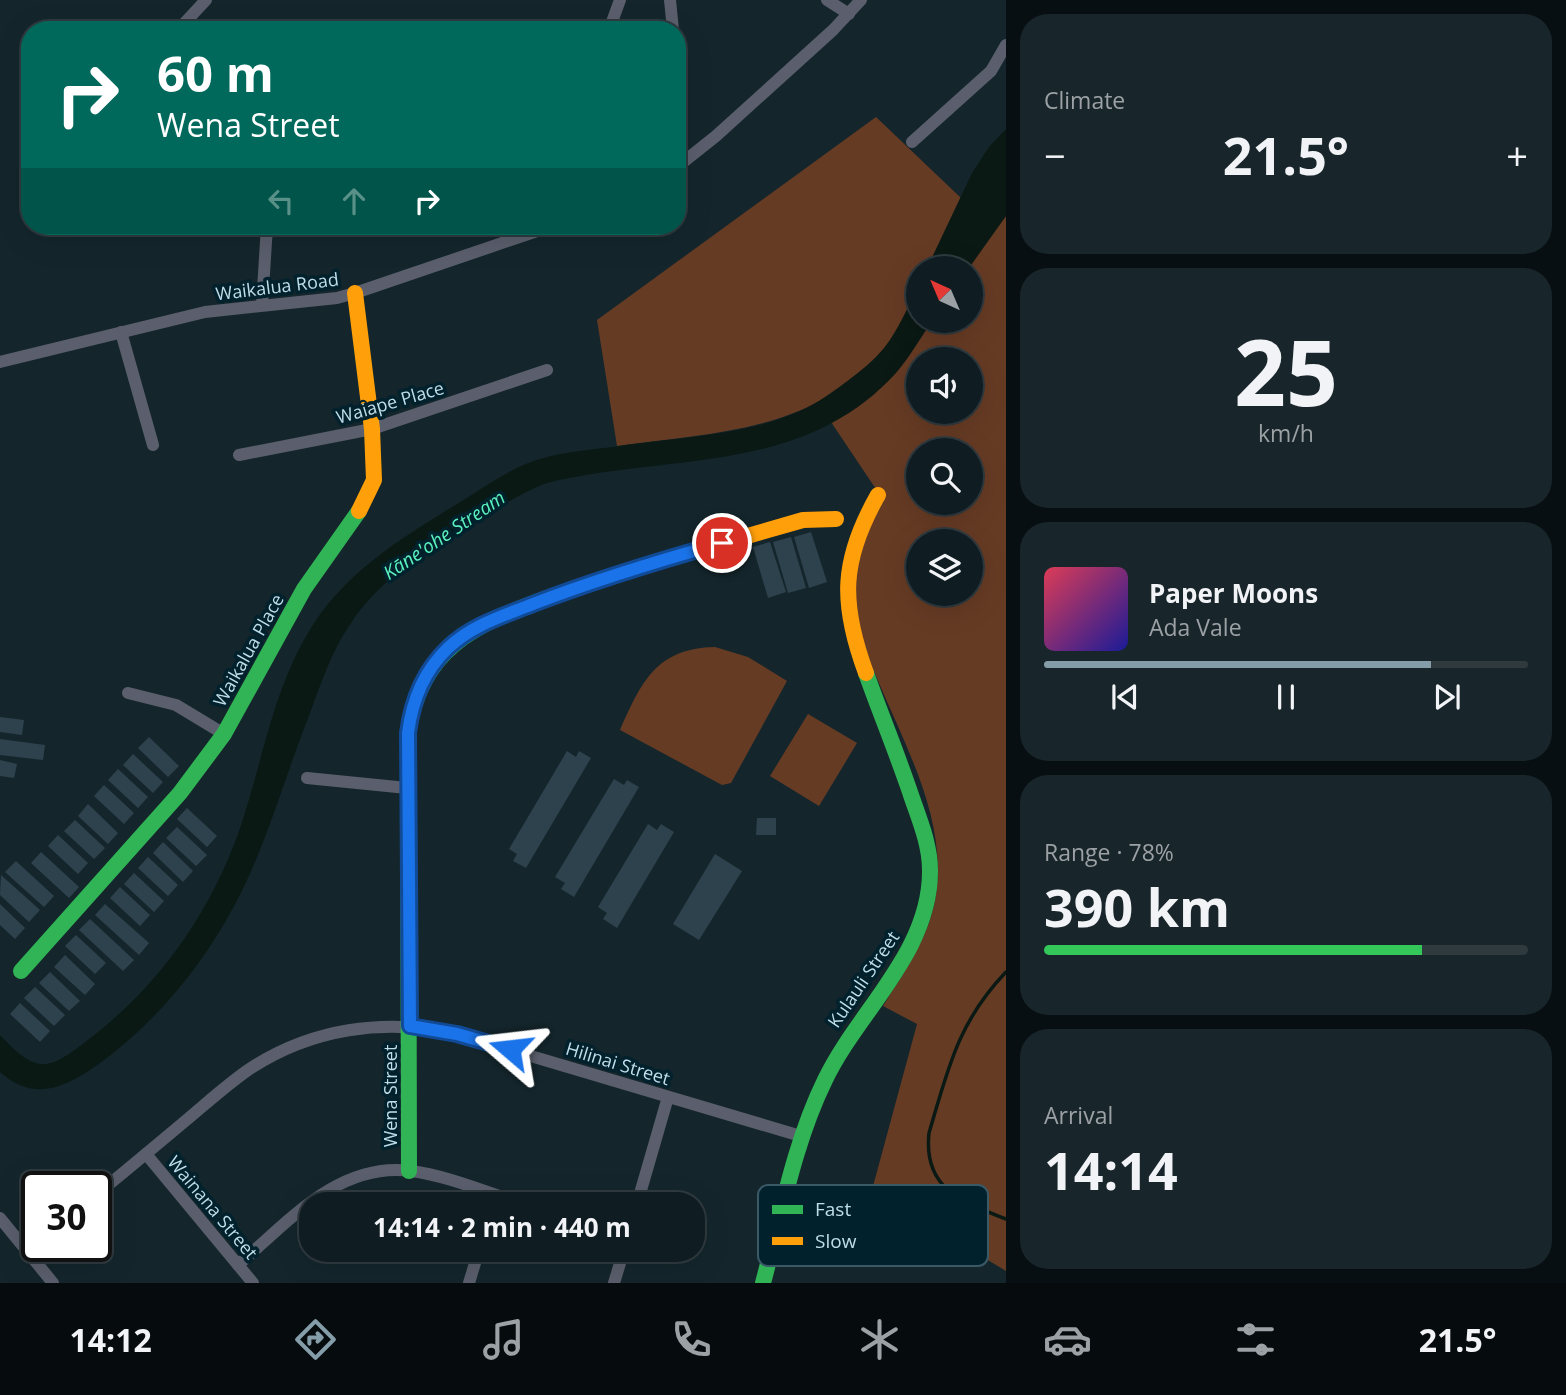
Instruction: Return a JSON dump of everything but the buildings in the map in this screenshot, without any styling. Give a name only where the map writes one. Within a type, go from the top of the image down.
[{"type":"street","points":[[186,21],[206,0]]},
{"type":"street","points":[[612,21],[620,0]]},
{"type":"street","points":[[670,0],[672,21]]},
{"type":"street","points":[[827,0],[849,14]]},
{"type":"street","points":[[686,160],[716,136],[861,0]]},
{"type":"street","points":[[912,142],[991,71],[1006,45]]},
{"type":"street","points":[[262,305],[267,235]]},
{"type":"street","name":"Waikalua Road","points":[[0,362],[205,312],[337,298],[519,235]]},
{"type":"street","name":"Waikalua Place","points":[[21,971],[180,793],[224,734],[304,589],[355,520],[374,480],[372,429],[355,293]]},
{"type":"street","points":[[121,332],[153,445]]},
{"type":"street","name":"Waiape Place","points":[[239,456],[372,429],[547,370]]},
{"type":"street","name":"Kulauli Street","points":[[790,1185],[816,1100],[833,1062],[917,933],[929,889],[929,858],[922,828],[903,770],[858,654],[849,620],[847,586],[855,541],[863,518],[878,495]]},
{"type":"street","name":"Wena Street","points":[[409,1171],[408,733],[417,693],[438,659],[468,632],[491,620],[581,585],[803,520],[836,519]]},
{"type":"street","points":[[128,693],[176,705],[224,734]]},
{"type":"street","points":[[307,778],[407,788]]},
{"type":"street","name":"Hilinai Street","points":[[112,1182],[230,1083],[257,1065],[285,1049],[315,1038],[369,1027],[410,1026],[457,1034],[804,1137]]},
{"type":"street","points":[[640,1192],[668,1097]]},
{"type":"street","name":"Wainana Street","points":[[146,1154],[253,1283]]},
{"type":"street","points":[[238,1265],[331,1188],[366,1173],[409,1171],[471,1192]]},
{"type":"street","points":[[0,1218],[21,1238]]},
{"type":"street","points":[[40,1262],[52,1283]]},
{"type":"street","points":[[469,1283],[475,1262]]},
{"type":"street","points":[[614,1283],[620,1262]]},
{"type":"street","name":"Kulauli Street","points":[[762,1283],[767,1266]]},
{"type":"shaded area","points":[[876,117],[961,198],[1003,220],[1006,216],[1006,1271],[988,1260],[988,1185],[873,1185],[917,1024],[883,1006],[914,956],[926,930],[935,901],[938,872],[931,816],[923,789],[870,662],[856,607],[855,583],[859,558],[872,523],[884,501],[820,401],[772,421],[695,436],[617,446],[597,320]]},
{"type":"shaded area","points":[[715,647],[748,657],[787,681],[731,783],[722,785],[620,730],[635,697],[653,671],[678,654]]},
{"type":"shaded area","points":[[808,714],[857,743],[819,806],[770,776]]},
{"type":"water","points":[[1006,129],[1006,216],[978,256],[933,256],[972,173],[989,147]]},
{"type":"water","name":"Kāne'ohe Stream","points":[[906,311],[906,333],[924,333],[915,347],[906,347],[906,359],[896,373],[859,406],[819,429],[776,445],[732,455],[547,483],[500,507],[422,556],[391,579],[363,607],[336,649],[248,878],[219,932],[184,982],[143,1027],[96,1066],[72,1080],[36,1089],[24,1087],[0,1072],[0,1035],[25,1058],[36,1063],[55,1062],[119,1014],[143,990],[185,937],[203,909],[233,848],[274,711],[306,636],[336,595],[369,563],[501,476],[530,462],[569,452],[735,431],[780,419],[807,408],[868,365],[889,341]]},
{"type":"waterway","points":[[944,1185],[932,1168],[929,1152],[929,1133],[942,1088],[957,1047],[976,1009],[1006,972]]},
{"type":"waterway","points":[[988,1211],[1006,1219]]},
{"type":"traffic: fast","points":[[21,971],[180,793],[224,734],[304,589],[359,511]]},
{"type":"traffic: fast","points":[[409,1171],[408,733],[415,704],[425,680],[438,660],[474,630],[547,598]]},
{"type":"traffic: fast","points":[[788,1185],[805,1129],[825,1080],[906,954],[919,928],[927,900],[930,870],[924,833],[866,673]]},
{"type":"traffic: fast","points":[[763,1283],[767,1266]]},
{"type":"traffic: slow","points":[[355,293],[372,429],[374,480],[359,511]]},
{"type":"traffic: slow","points":[[866,673],[852,625],[848,582],[857,540],[878,495]]},
{"type":"traffic: slow","points":[[547,598],[636,568],[803,520],[836,519]]},
{"type":"route","points":[[510,1049],[457,1034],[410,1026],[408,733],[417,693],[430,669],[447,649],[479,625],[581,585],[722,543]]}]
